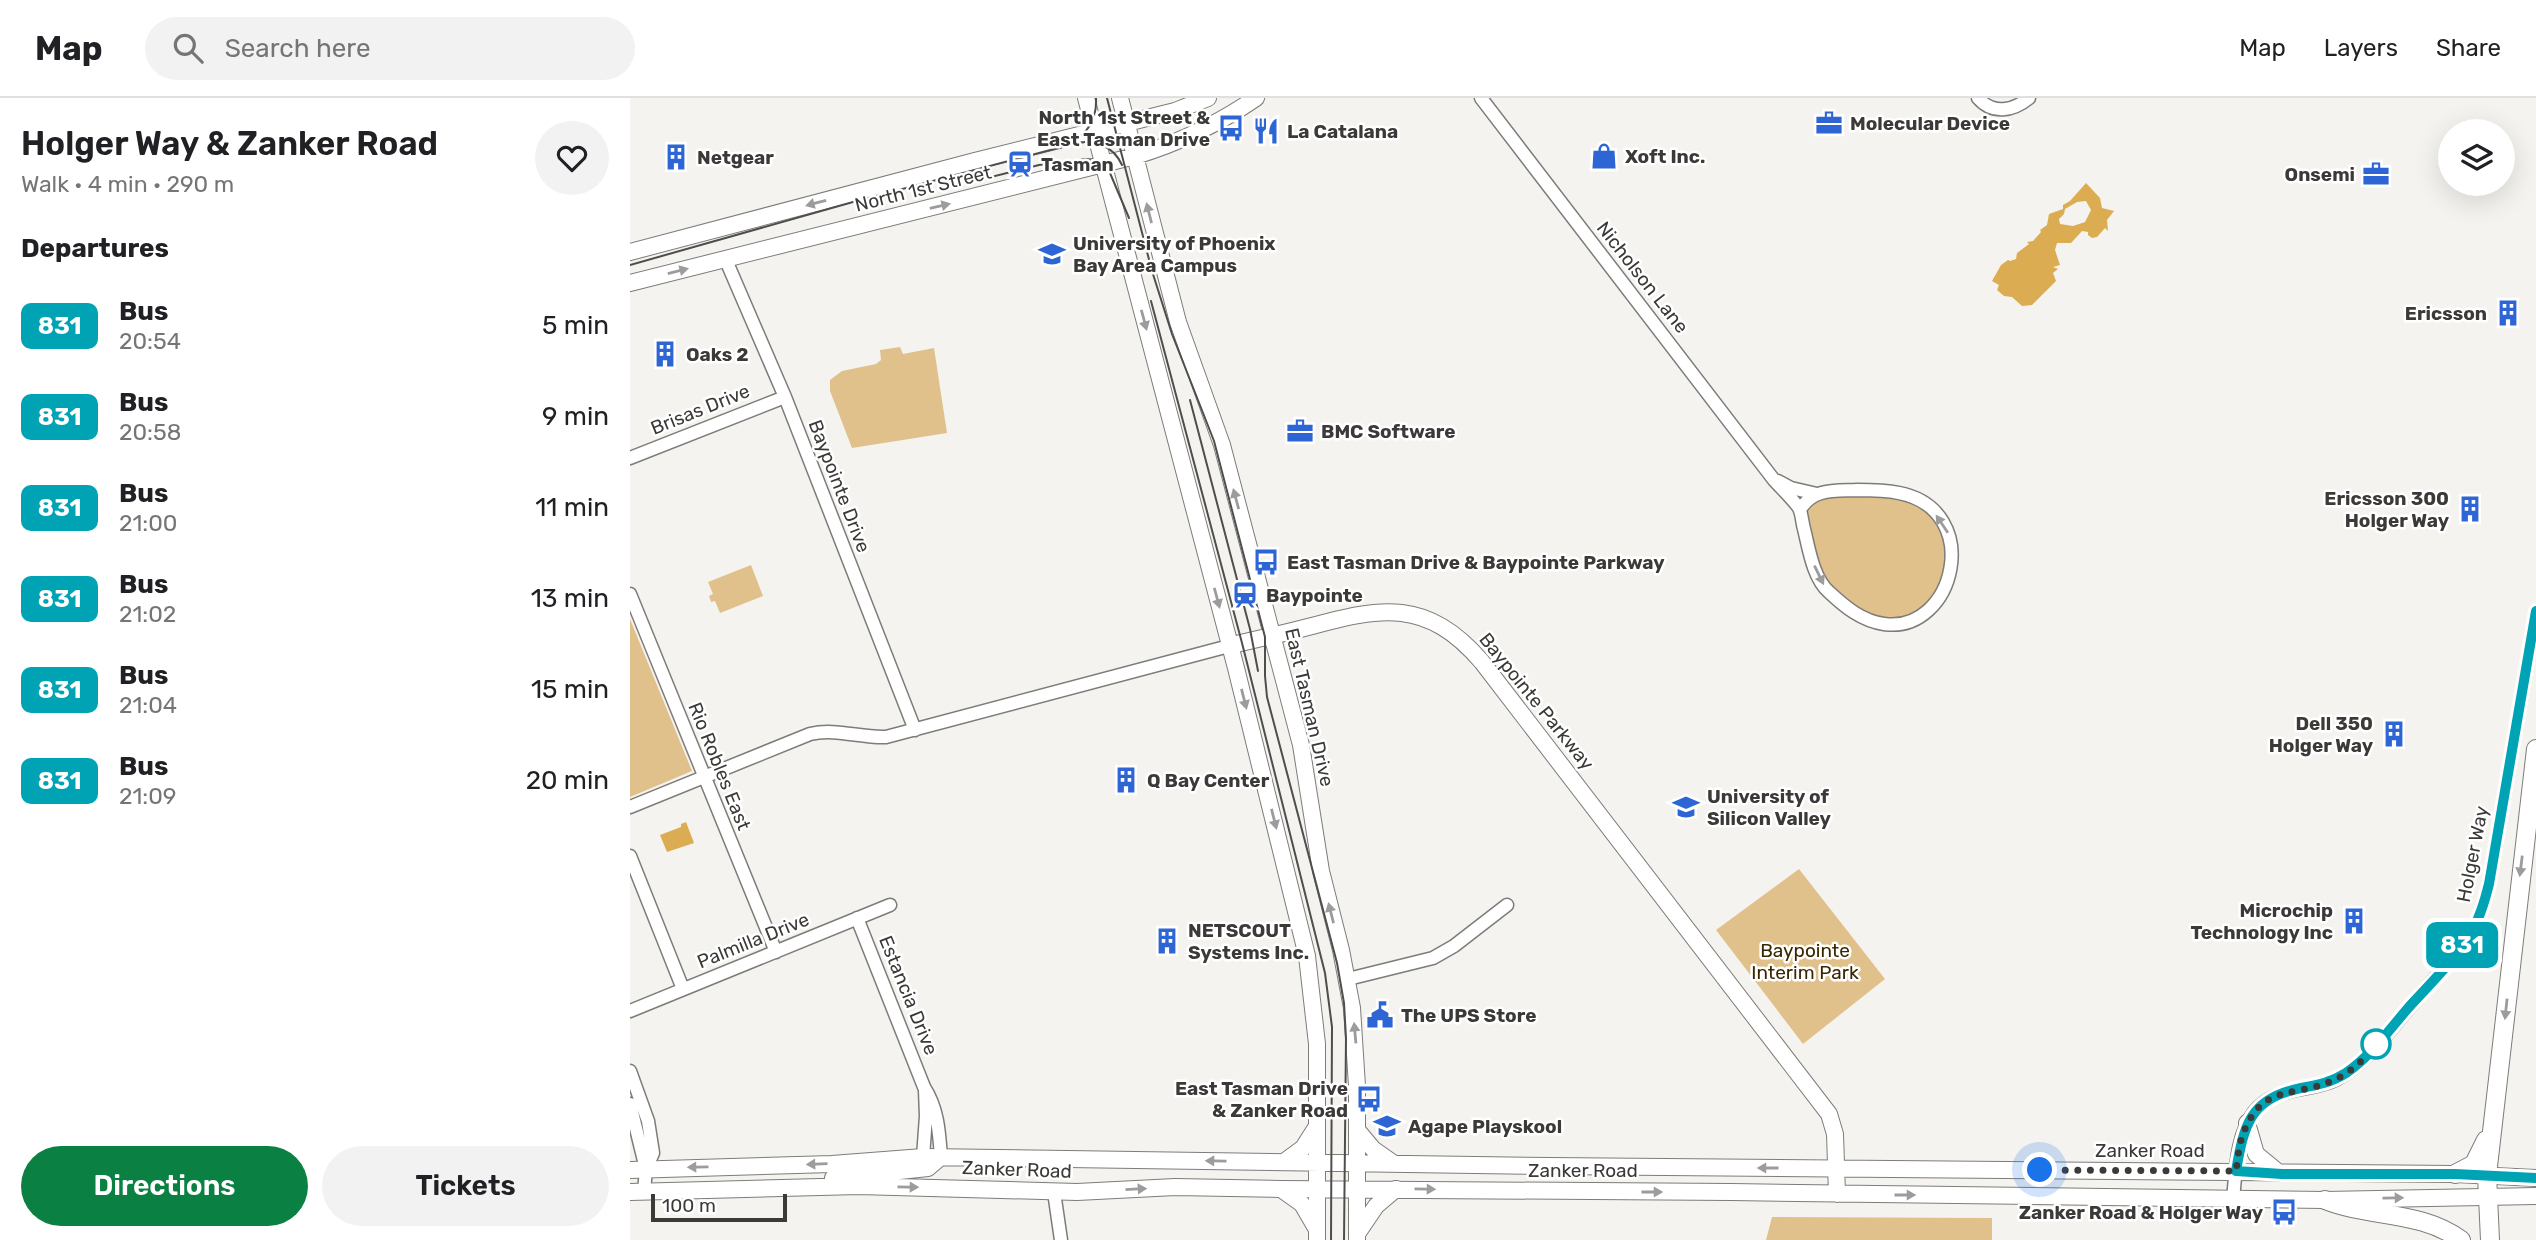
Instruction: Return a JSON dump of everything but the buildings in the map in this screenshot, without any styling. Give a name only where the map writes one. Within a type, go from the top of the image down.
[{"type":"highway","points":[[2490,1240],[2487,1175],[2536,749]]},
{"type":"highway","points":[[2455,1174],[2470,1167],[2478,1158],[2494,1109]]},
{"type":"highway","points":[[2325,1200],[2348,1209],[2425,1221],[2439,1226],[2461,1240]]},
{"type":"main road","points":[[1086,98],[1230,646],[1307,956],[1318,1045],[1317,1236]]},
{"type":"main road","name":"East Tasman Drive","points":[[1120,98],[1178,322],[1217,427],[1301,745],[1321,871],[1348,979],[1355,1033],[1357,1237]]},
{"type":"main road","name":"North 1st Street","points":[[630,253],[1175,111],[1208,98]]},
{"type":"main road","name":"North 1st Street","points":[[630,283],[1160,149],[1207,128],[1256,98]]},
{"type":"main road","name":"Baypointe Parkway","points":[[1230,646],[1343,617],[1384,610],[1423,618],[1440,626],[1470,649],[1829,1114],[1835,1134],[1837,1194]]},
{"type":"main road","points":[[2248,1124],[2256,1154],[2282,1174]]},
{"type":"main road","points":[[1284,1162],[1308,1143],[1318,1125]]},
{"type":"main road","points":[[1358,1131],[1373,1149],[1393,1163]]},
{"type":"main road","points":[[801,1189],[836,1176],[928,1168],[941,1157]]},
{"type":"main road","name":"Zanker Road","points":[[638,1169],[832,1164],[941,1157],[2236,1171],[2282,1174],[2455,1174],[2536,1178]]},
{"type":"main road","name":"Zanker Road","points":[[637,1192],[883,1186],[1054,1192],[1175,1187],[1356,1188],[2325,1200],[2536,1196]]},
{"type":"main road","points":[[1281,1189],[1302,1204],[1317,1236]]},
{"type":"main road","points":[[1357,1237],[1376,1206],[1396,1189]]},
{"type":"street","name":"Nicholson Lane","points":[[1481,98],[1774,480],[1800,510],[1814,565],[1826,589],[1849,610],[1870,620],[1893,624],[1914,619],[1935,603],[1950,575],[1951,538],[1941,520],[1929,507],[1901,493],[1870,490],[1826,491],[1817,494],[1791,488],[1774,480]]},
{"type":"street","points":[[1978,98],[2000,110],[2019,106],[2029,98]]},
{"type":"street","name":"Baypointe Drive","points":[[725,258],[785,397],[915,730]]},
{"type":"street","name":"Brisas Drive","points":[[630,458],[785,397]]},
{"type":"street","points":[[1800,510],[1809,498],[1817,494]]},
{"type":"street","name":"Rio Robles East","points":[[630,594],[776,952]]},
{"type":"street","name":"Holger Way","points":[[2233,1199],[2242,1138],[2259,1107],[2272,1097],[2336,1079],[2361,1061],[2459,950],[2473,929],[2489,884],[2536,612]]},
{"type":"street","name":"Baypointe Parkway","points":[[630,807],[810,734],[837,731],[872,738],[886,737],[1230,646]]},
{"type":"street","points":[[630,856],[684,989]]},
{"type":"street","name":"Palmilla Drive","points":[[630,1011],[890,905]]},
{"type":"street","points":[[1348,979],[1433,958],[1454,946],[1507,905]]},
{"type":"street","name":"Estancia Drive","points":[[857,918],[924,1087],[932,1099],[938,1118],[941,1157]]},
{"type":"street","points":[[630,1071],[648,1121],[653,1153],[638,1169]]},
{"type":"street","name":"Estancia Drive","points":[[923,1157],[926,1116],[924,1087]]},
{"type":"street","points":[[630,1104],[638,1169],[637,1192]]},
{"type":"street","points":[[1054,1192],[1060,1240]]},
{"type":"green space","points":[[900,347],[903,354],[934,348],[947,433],[852,448],[830,391],[830,380],[842,371],[876,364],[881,360],[880,350]]},
{"type":"green space","points":[[1870,493],[1901,498],[1927,510],[1948,540],[1947,575],[1931,602],[1912,616],[1884,620],[1851,608],[1828,587],[1818,565],[1807,529],[1806,506],[1818,497]]},
{"type":"green space","points":[[751,565],[763,596],[720,613],[715,601],[711,602],[709,596],[713,594],[708,582]]},
{"type":"green space","points":[[630,619],[692,771],[630,797]]},
{"type":"green space","name":"Baypointe Interim Park","points":[[1799,869],[1885,979],[1803,1044],[1716,930]]},
{"type":"green space","points":[[1772,1217],[1992,1218],[1992,1240],[1766,1240]]},
{"type":"shaded area","points":[[2086,183],[2100,198],[2102,208],[2114,211],[2107,220],[2108,231],[2105,228],[2097,237],[2092,238],[2088,232],[2082,231],[2071,243],[2057,243],[2055,250],[2060,265],[2053,267],[2058,269],[2053,273],[2056,281],[2032,305],[2022,306],[2012,297],[2004,296],[1997,290],[1999,285],[1992,281],[2001,265],[2016,259],[2017,253],[2029,244],[2027,242],[2033,241],[2047,225],[2049,214],[2063,209],[2063,205]],"holes":[[[2086,201],[2091,210],[2085,222],[2073,226],[2060,224],[2059,219],[2065,209],[2077,202]]]},
{"type":"shaded area","points":[[686,822],[694,843],[667,852],[660,835],[681,827],[681,824]]},
{"type":"tram line","points":[[1071,142],[1091,124],[1096,98]]},
{"type":"tram line","points":[[1107,98],[1152,271],[1172,334],[1214,441],[1265,637],[1267,697],[1337,963],[1344,1003],[1346,1038],[1344,1240]]},
{"type":"tram line","points":[[630,265],[1077,143],[1091,142],[1104,146],[1114,153],[1122,165]]},
{"type":"tram line","points":[[967,183],[1039,165],[1087,159],[1102,165],[1110,173],[1129,218]]},
{"type":"tram line","points":[[1151,301],[1242,643],[1325,973],[1332,1027],[1331,1240]]},
{"type":"tram line","points":[[1190,400],[1250,629],[1258,671]]},
{"type":"bus line","name":"831","points":[[2536,611],[2489,884],[2473,929],[2459,950],[2422,993],[2366,1056],[2349,1071],[2336,1079],[2284,1092],[2264,1102],[2254,1113],[2244,1132],[2236,1171],[2282,1174],[2455,1174],[2536,1178]]},
{"type":"place","name":"Molecular Device","points":[[1829,123]]},
{"type":"place","name":"North 1st Street & East Tasman Drive","points":[[1231,128]]},
{"type":"place","name":"La Catalana","points":[[1266,131]]},
{"type":"place","name":"Xoft Inc.","points":[[1604,156]]},
{"type":"place","name":"Netgear","points":[[676,157]]},
{"type":"place","name":"Tasman","points":[[1020,164]]},
{"type":"place","name":"Onsemi","points":[[2376,174]]},
{"type":"place","name":"University of Phoenix Bay Area Campus","points":[[1052,254]]},
{"type":"place","name":"Ericsson","points":[[2508,313]]},
{"type":"place","name":"Oaks 2","points":[[665,354]]},
{"type":"place","name":"BMC Software","points":[[1300,431]]},
{"type":"place","name":"Ericsson 300 Holger Way","points":[[2470,509]]},
{"type":"place","name":"East Tasman Drive & Baypointe Parkway","points":[[1266,562]]},
{"type":"place","name":"Baypointe","points":[[1245,595]]},
{"type":"place","name":"Dell 350 Holger Way","points":[[2394,734]]},
{"type":"place","name":"Q Bay Center","points":[[1126,780]]},
{"type":"place","name":"University of Silicon Valley","points":[[1686,807]]},
{"type":"place","name":"Microchip Technology Inc","points":[[2354,921]]},
{"type":"place","name":"NETSCOUT Systems Inc.","points":[[1167,941]]},
{"type":"place","name":"The UPS Store","points":[[1380,1015]]},
{"type":"place","name":"East Tasman Drive & Zanker Road","points":[[1369,1099]]},
{"type":"place","name":"Agape Playskool","points":[[1387,1126]]},
{"type":"place","name":"Zanker Road & Holger Way","points":[[2284,1212]]},
{"type":"route","points":[[2040,1170],[2236,1171],[2244,1132],[2254,1113],[2264,1102],[2284,1092],[2336,1079],[2361,1061],[2376,1044]]}]
